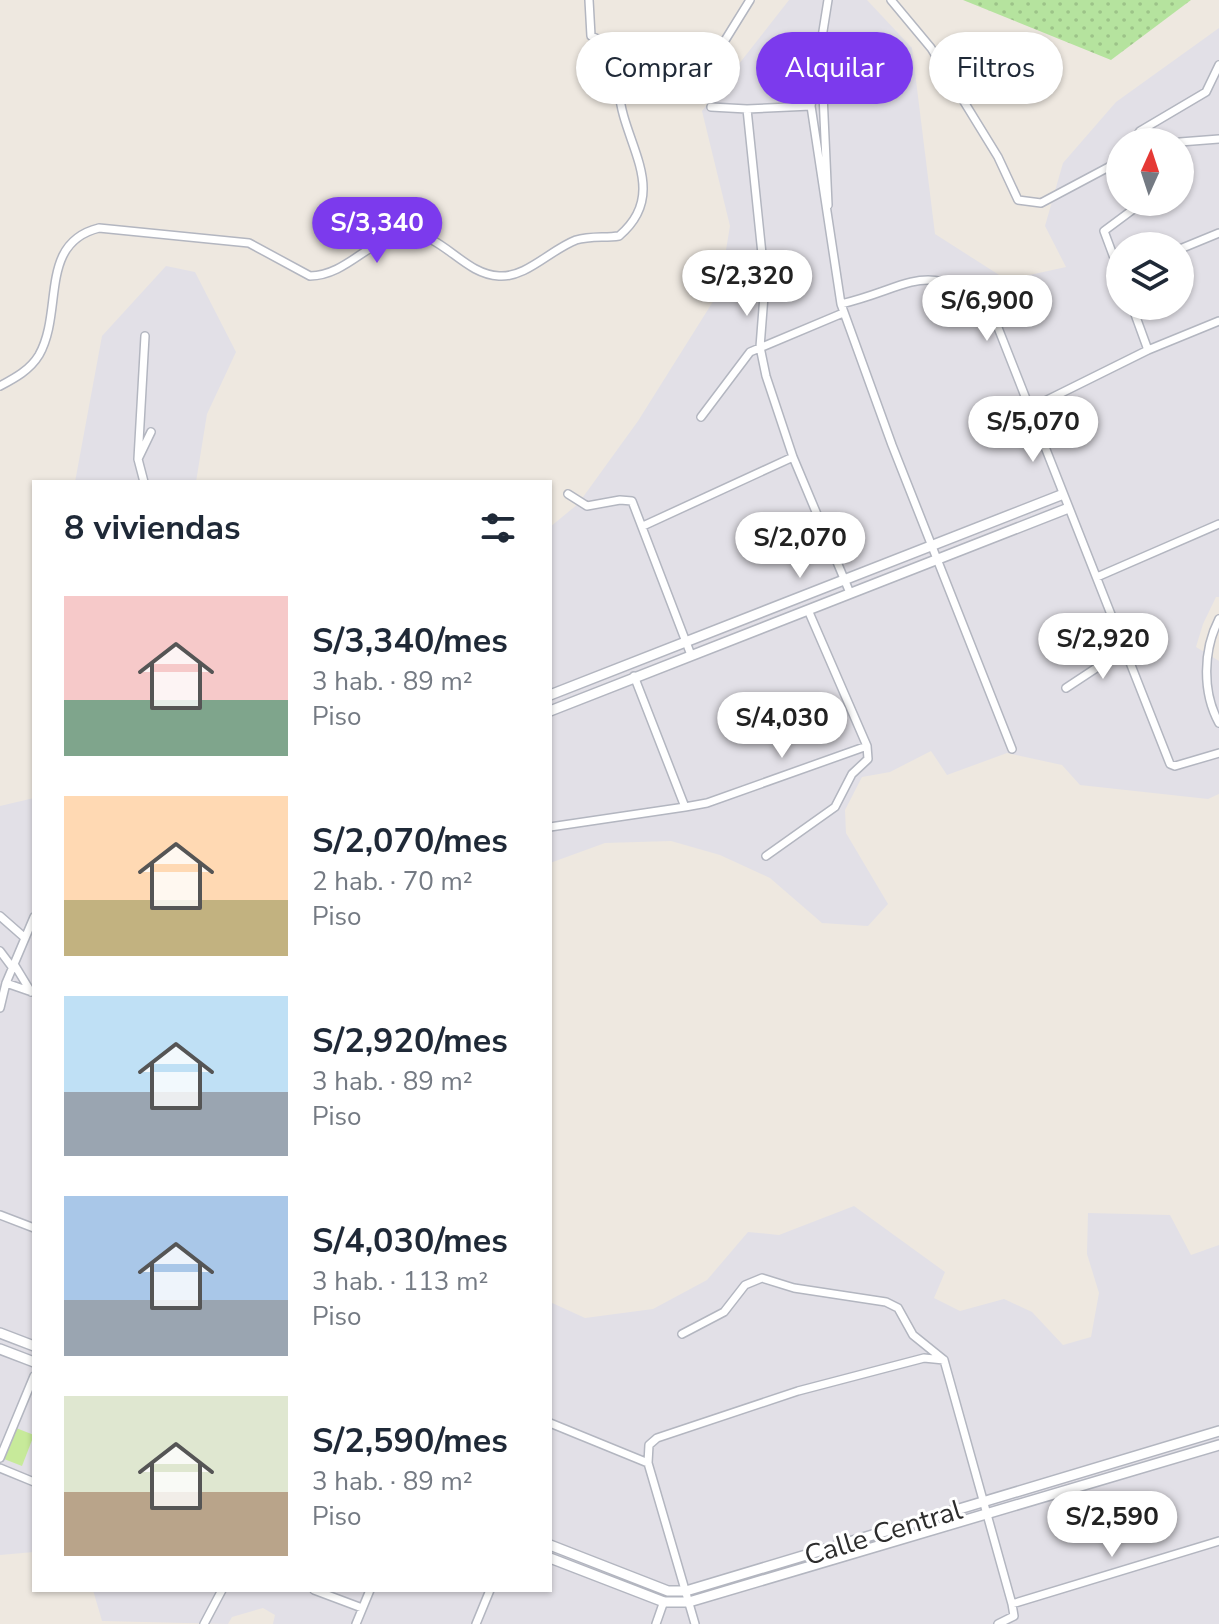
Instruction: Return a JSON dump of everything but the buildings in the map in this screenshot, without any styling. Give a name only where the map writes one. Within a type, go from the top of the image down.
[{"type":"street","points":[[589,0],[591,32]]},
{"type":"street","points":[[730,32],[750,0]]},
{"type":"street","points":[[821,32],[828,0]]},
{"type":"street","points":[[891,0],[931,48],[998,157],[1018,200],[1041,203],[1106,168]]},
{"type":"street","points":[[1145,128],[1206,92],[1219,65]]},
{"type":"street","points":[[0,386],[22,374],[38,358],[47,338],[61,256],[70,241],[83,232],[99,228],[249,243],[310,276],[343,269],[396,236],[426,236],[463,262],[498,276],[519,273],[545,255],[580,239],[619,236],[638,211],[643,189],[643,172],[620,104]]},
{"type":"street","points":[[823,104],[829,244]]},
{"type":"street","points":[[711,107],[811,106],[829,244],[843,313],[1012,749]]},
{"type":"street","points":[[747,109],[765,283],[760,347],[793,457],[850,593]]},
{"type":"street","points":[[1194,141],[1219,139]]},
{"type":"street","points":[[1106,236],[1104,231],[1124,216]]},
{"type":"street","points":[[1194,243],[1219,233]]},
{"type":"street","points":[[841,304],[904,282],[926,278],[942,280],[978,301],[993,315],[1066,509],[1097,577],[1170,764],[1175,766],[1219,753]]},
{"type":"street","points":[[701,417],[742,359],[760,347],[843,313]]},
{"type":"street","points":[[1137,320],[1148,350]]},
{"type":"street","points":[[1029,409],[1148,350],[1219,321]]},
{"type":"street","points":[[143,480],[138,459],[145,336]]},
{"type":"street","points":[[138,459],[151,432]]},
{"type":"street","points":[[643,526],[793,457]]},
{"type":"street","points":[[568,494],[587,506],[627,499],[635,506],[691,655]]},
{"type":"street","points":[[552,694],[1061,495]]},
{"type":"street","points":[[552,710],[1066,509]]},
{"type":"street","points":[[1097,577],[1219,524]]},
{"type":"street","points":[[766,856],[835,807],[852,774],[868,759],[867,746],[808,610]]},
{"type":"street","points":[[1219,619],[1206,651],[1214,713],[1219,723]]},
{"type":"street","points":[[1066,688],[1125,649]]},
{"type":"street","points":[[634,676],[685,807]]},
{"type":"street","points":[[552,826],[578,820],[707,803],[867,746]]},
{"type":"street","points":[[0,916],[25,938]]},
{"type":"street","points":[[0,1008],[6,983],[32,922]]},
{"type":"street","points":[[0,951],[32,993]]},
{"type":"street","points":[[6,983],[32,993]]},
{"type":"street","points":[[0,1215],[32,1227]]},
{"type":"street","points":[[682,1334],[724,1312],[749,1281],[767,1278],[794,1288],[824,1290],[894,1305],[913,1335],[944,1360],[1012,1604],[1014,1616],[998,1624]]},
{"type":"street","points":[[0,1333],[32,1345]]},
{"type":"street","points":[[0,1349],[32,1361]]},
{"type":"street","points":[[695,1624],[648,1463],[649,1445],[657,1438],[730,1412],[924,1358],[944,1360]]},
{"type":"street","points":[[0,1458],[32,1381]]},
{"type":"street","points":[[552,1424],[648,1463]]},
{"type":"street","name":"Calle Central","points":[[552,1546],[668,1591],[686,1591],[1219,1431]]},
{"type":"street","name":"Calle Central","points":[[552,1559],[664,1602],[689,1602],[1219,1445]]},
{"type":"street","points":[[0,1468],[32,1481]]},
{"type":"street","points":[[1012,1604],[1068,1590],[1219,1541]]},
{"type":"street","points":[[656,1624],[668,1591]]},
{"type":"street","points":[[204,1624],[221,1592]]},
{"type":"street","points":[[319,1592],[362,1608]]},
{"type":"street","points":[[356,1624],[369,1592]]},
{"type":"street","points":[[476,1624],[489,1592]]},
{"type":"shaded area","points":[[789,0],[867,0],[897,32],[764,32]]},
{"type":"shaded area","points":[[1219,28],[1219,597],[1216,597],[1203,624],[1196,647],[1219,661],[1219,794],[1208,799],[1080,785],[1062,765],[1007,753],[947,775],[931,751],[890,772],[862,777],[845,810],[846,833],[888,904],[868,926],[822,923],[770,878],[720,855],[671,841],[605,843],[552,862],[552,525],[578,504],[638,421],[719,292],[730,226],[702,111],[707,104],[740,104],[740,63],[756,42],[756,104],[913,104],[913,56],[935,234],[1007,280],[1066,267],[1045,226],[1063,163],[1116,102]]},
{"type":"shaded area","points":[[166,266],[195,272],[236,352],[207,414],[196,480],[75,480],[102,336]]},
{"type":"shaded area","points":[[32,798],[32,1552],[0,1555],[0,806]]},
{"type":"shaded area","points":[[854,1206],[945,1272],[934,1298],[960,1311],[1004,1299],[1032,1312],[1063,1345],[1091,1337],[1099,1293],[1087,1254],[1088,1213],[1170,1215],[1191,1255],[1219,1245],[1219,1624],[273,1624],[275,1615],[263,1608],[232,1617],[228,1624],[102,1621],[94,1592],[552,1592],[552,1303],[585,1318],[653,1309],[707,1280],[748,1232],[779,1235]]},
{"type":"green space","points":[[963,0],[1191,0],[1111,60],[1063,41],[1063,32],[1042,32]]},
{"type":"green space","points":[[16,1428],[32,1434],[22,1466],[4,1459]]}]
